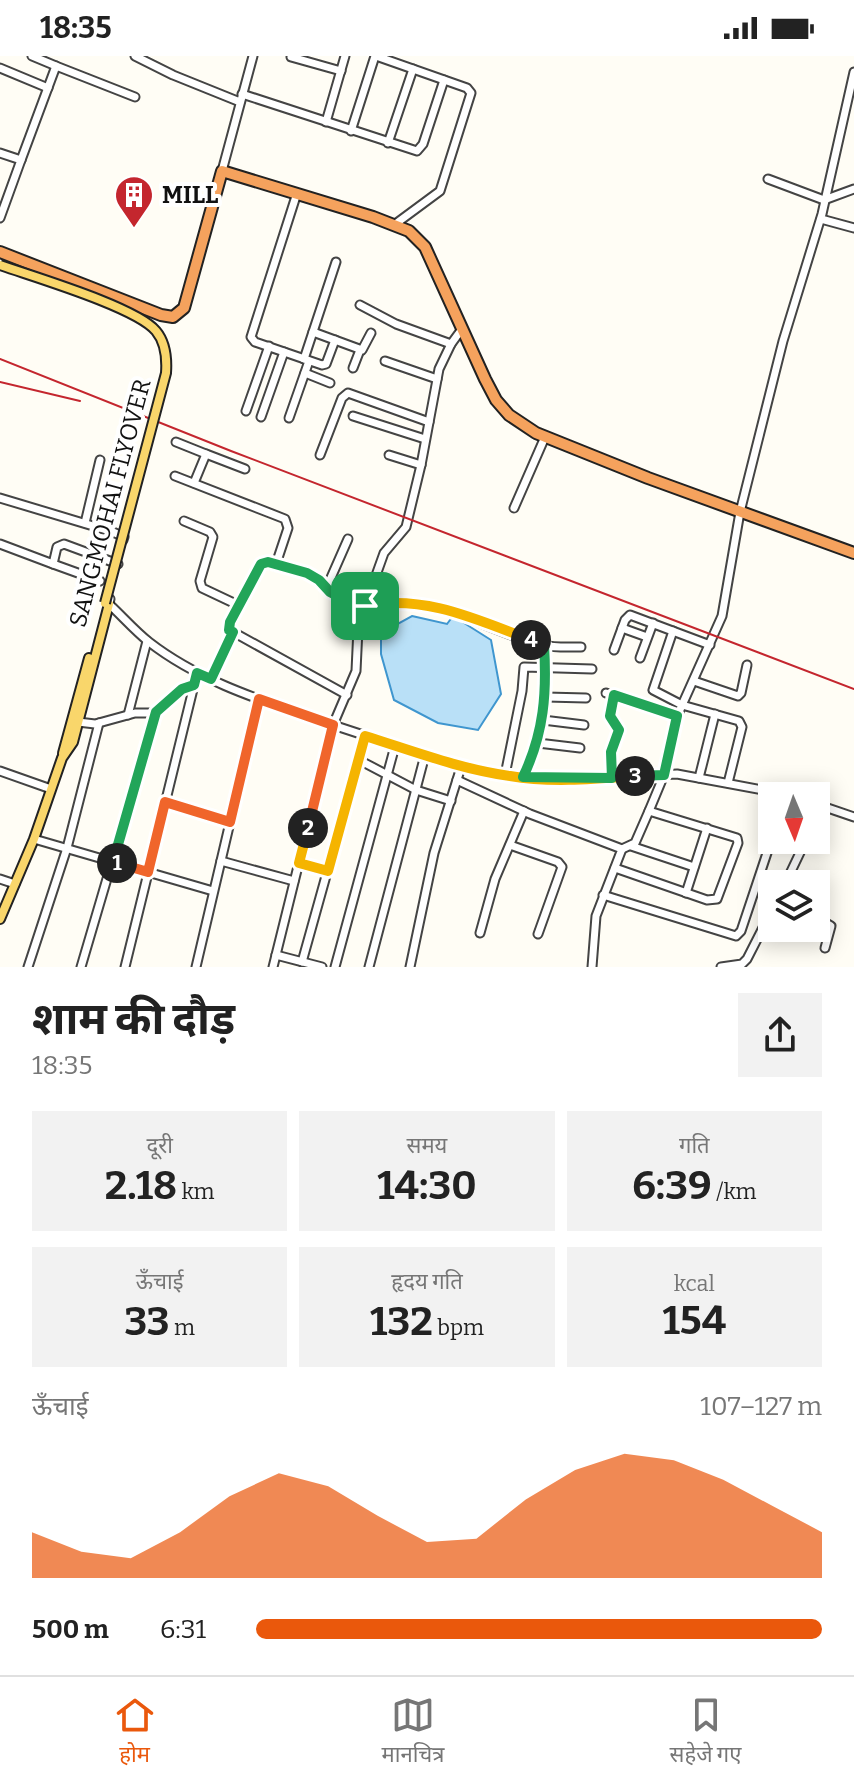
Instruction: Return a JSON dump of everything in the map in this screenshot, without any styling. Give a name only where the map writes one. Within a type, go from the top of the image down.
[{"type":"highway","points":[[0,252],[161,315],[177,316],[184,308],[222,171],[394,225],[409,231],[425,247],[496,400],[509,415],[545,437],[854,553]]},
{"type":"main road","name":"SANGMOHAI FLYOVER","points":[[0,265],[127,311],[157,332],[167,360],[107,603],[62,758]]},
{"type":"main road","points":[[0,919],[34,839],[62,758],[73,742],[107,603]]},
{"type":"street","points":[[32,56],[135,97]]},
{"type":"street","points":[[135,56],[173,75],[413,151],[421,148],[444,80]]},
{"type":"street","points":[[222,171],[253,56]]},
{"type":"street","points":[[326,122],[345,56]]},
{"type":"street","points":[[351,131],[376,56],[467,88],[471,93],[443,186],[394,225]]},
{"type":"street","points":[[291,57],[341,71]]},
{"type":"street","points":[[0,218],[56,66]]},
{"type":"street","points":[[0,68],[48,88]]},
{"type":"street","points":[[388,143],[413,69]]},
{"type":"street","points":[[592,967],[596,916],[603,895],[627,848],[635,843],[649,811],[664,775],[677,716],[722,616],[740,512],[783,341],[821,219],[854,72]]},
{"type":"street","points":[[843,122],[854,125]]},
{"type":"street","points":[[0,153],[21,160]]},
{"type":"street","points":[[768,179],[824,200],[854,189]]},
{"type":"street","points":[[297,193],[251,334],[252,340],[324,365],[335,340]]},
{"type":"street","points":[[821,219],[854,228]]},
{"type":"street","points":[[289,418],[336,262]]},
{"type":"street","points":[[360,305],[396,324],[451,344]]},
{"type":"street","points":[[273,967],[333,725],[354,680],[362,606],[384,553],[406,527],[441,361],[462,329]]},
{"type":"street","points":[[313,332],[360,350]]},
{"type":"street","points":[[353,368],[371,333]]},
{"type":"street","points":[[246,411],[269,346]]},
{"type":"street","points":[[261,417],[284,352]]},
{"type":"street","points":[[385,361],[437,379]]},
{"type":"street","points":[[305,373],[330,383]]},
{"type":"street","points":[[320,455],[342,398],[348,393],[429,422]]},
{"type":"street","points":[[353,416],[425,439]]},
{"type":"street","points":[[514,508],[545,437]]},
{"type":"street","points":[[176,442],[245,469]]},
{"type":"street","points":[[194,483],[206,454]]},
{"type":"street","points":[[389,455],[421,465]]},
{"type":"street","points":[[85,523],[100,460]]},
{"type":"street","points":[[175,476],[285,519],[288,528],[276,564]]},
{"type":"street","points":[[0,499],[124,537],[107,603],[147,641],[197,673],[259,699],[461,767],[505,775],[612,778],[677,774],[758,789]]},
{"type":"street","points":[[184,521],[210,532],[213,537],[200,581],[202,588],[238,605]]},
{"type":"street","points":[[326,589],[348,539]]},
{"type":"street","points":[[0,544],[100,581]]},
{"type":"street","points":[[53,564],[57,547],[61,544],[118,564]]},
{"type":"street","points":[[347,695],[229,627],[257,568],[264,563],[313,576],[326,589],[362,606],[390,603],[448,609],[544,645],[581,647]]},
{"type":"street","points":[[614,650],[630,615],[710,645]]},
{"type":"street","points":[[640,658],[653,623]]},
{"type":"street","points":[[622,628],[647,637]]},
{"type":"street","points":[[673,631],[653,690],[682,705],[742,724],[728,783]]},
{"type":"street","points":[[211,679],[233,632]]},
{"type":"street","points":[[128,715],[147,641]]},
{"type":"street","points":[[523,777],[538,743],[543,720],[546,697],[544,645]]},
{"type":"street","points":[[694,681],[738,696],[747,665]]},
{"type":"street","points":[[505,775],[522,691],[522,669],[527,666],[592,669]]},
{"type":"street","points":[[125,967],[197,673]]},
{"type":"street","points":[[81,967],[156,712],[182,689],[194,685]]},
{"type":"street","points":[[612,778],[611,752],[619,730],[610,716],[610,694],[677,716]]},
{"type":"street","points":[[546,697],[586,698]]},
{"type":"street","points":[[196,967],[259,699]]},
{"type":"street","points":[[78,722],[99,723],[156,712]]},
{"type":"street","points":[[699,778],[715,714]]},
{"type":"street","points":[[543,720],[584,725]]},
{"type":"street","points":[[28,967],[67,848],[99,723]]},
{"type":"street","points":[[302,962],[365,736]]},
{"type":"street","points":[[538,743],[580,748]]},
{"type":"street","points":[[335,967],[395,746]]},
{"type":"street","points":[[369,967],[425,755]]},
{"type":"street","points":[[359,760],[416,790],[451,801]]},
{"type":"street","points":[[410,967],[434,853],[461,767]]},
{"type":"street","points":[[0,771],[51,789]]},
{"type":"street","points":[[457,780],[524,811],[627,848],[694,867]]},
{"type":"street","points":[[165,802],[230,822]]},
{"type":"street","points":[[830,809],[854,817]]},
{"type":"street","points":[[480,933],[495,879],[524,811]]},
{"type":"street","points":[[615,868],[707,900],[717,899],[738,843],[734,836],[649,811]]},
{"type":"street","points":[[686,893],[707,828]]},
{"type":"street","points":[[34,839],[213,891]]},
{"type":"street","points":[[510,845],[558,862],[562,867],[538,934]]},
{"type":"street","points":[[603,895],[736,936],[741,931],[767,854]]},
{"type":"street","points":[[221,861],[294,881]]},
{"type":"street","points":[[299,863],[328,871]]},
{"type":"street","points":[[0,879],[15,884]]},
{"type":"street","points":[[721,967],[742,964],[753,953],[758,942]]},
{"type":"street","points":[[825,948],[827,942]]},
{"type":"street","points":[[276,955],[322,967]]},
{"type":"water","points":[[412,616],[447,624],[453,616],[491,640],[501,694],[478,730],[438,723],[394,700],[381,654],[381,633]]},
{"type":"railway","points":[[0,359],[231,451],[854,689]]},
{"type":"railway","points":[[0,382],[80,401]]},
{"type":"place","name":"MILL","points":[[134,229]]},
{"type":"route","points":[[365,606],[359,607],[330,592],[307,573],[268,562],[257,568],[230,622],[229,630],[233,632],[211,679],[197,673],[194,685],[182,689],[156,712],[113,862],[148,872],[165,802],[230,822],[259,699],[333,725],[299,863],[328,871],[365,736],[461,767],[512,777],[590,779],[612,778],[664,775],[677,716],[614,695],[610,718],[619,730],[611,752],[612,778],[523,777],[538,743],[546,700],[544,645],[448,609],[390,603],[365,606]]}]
